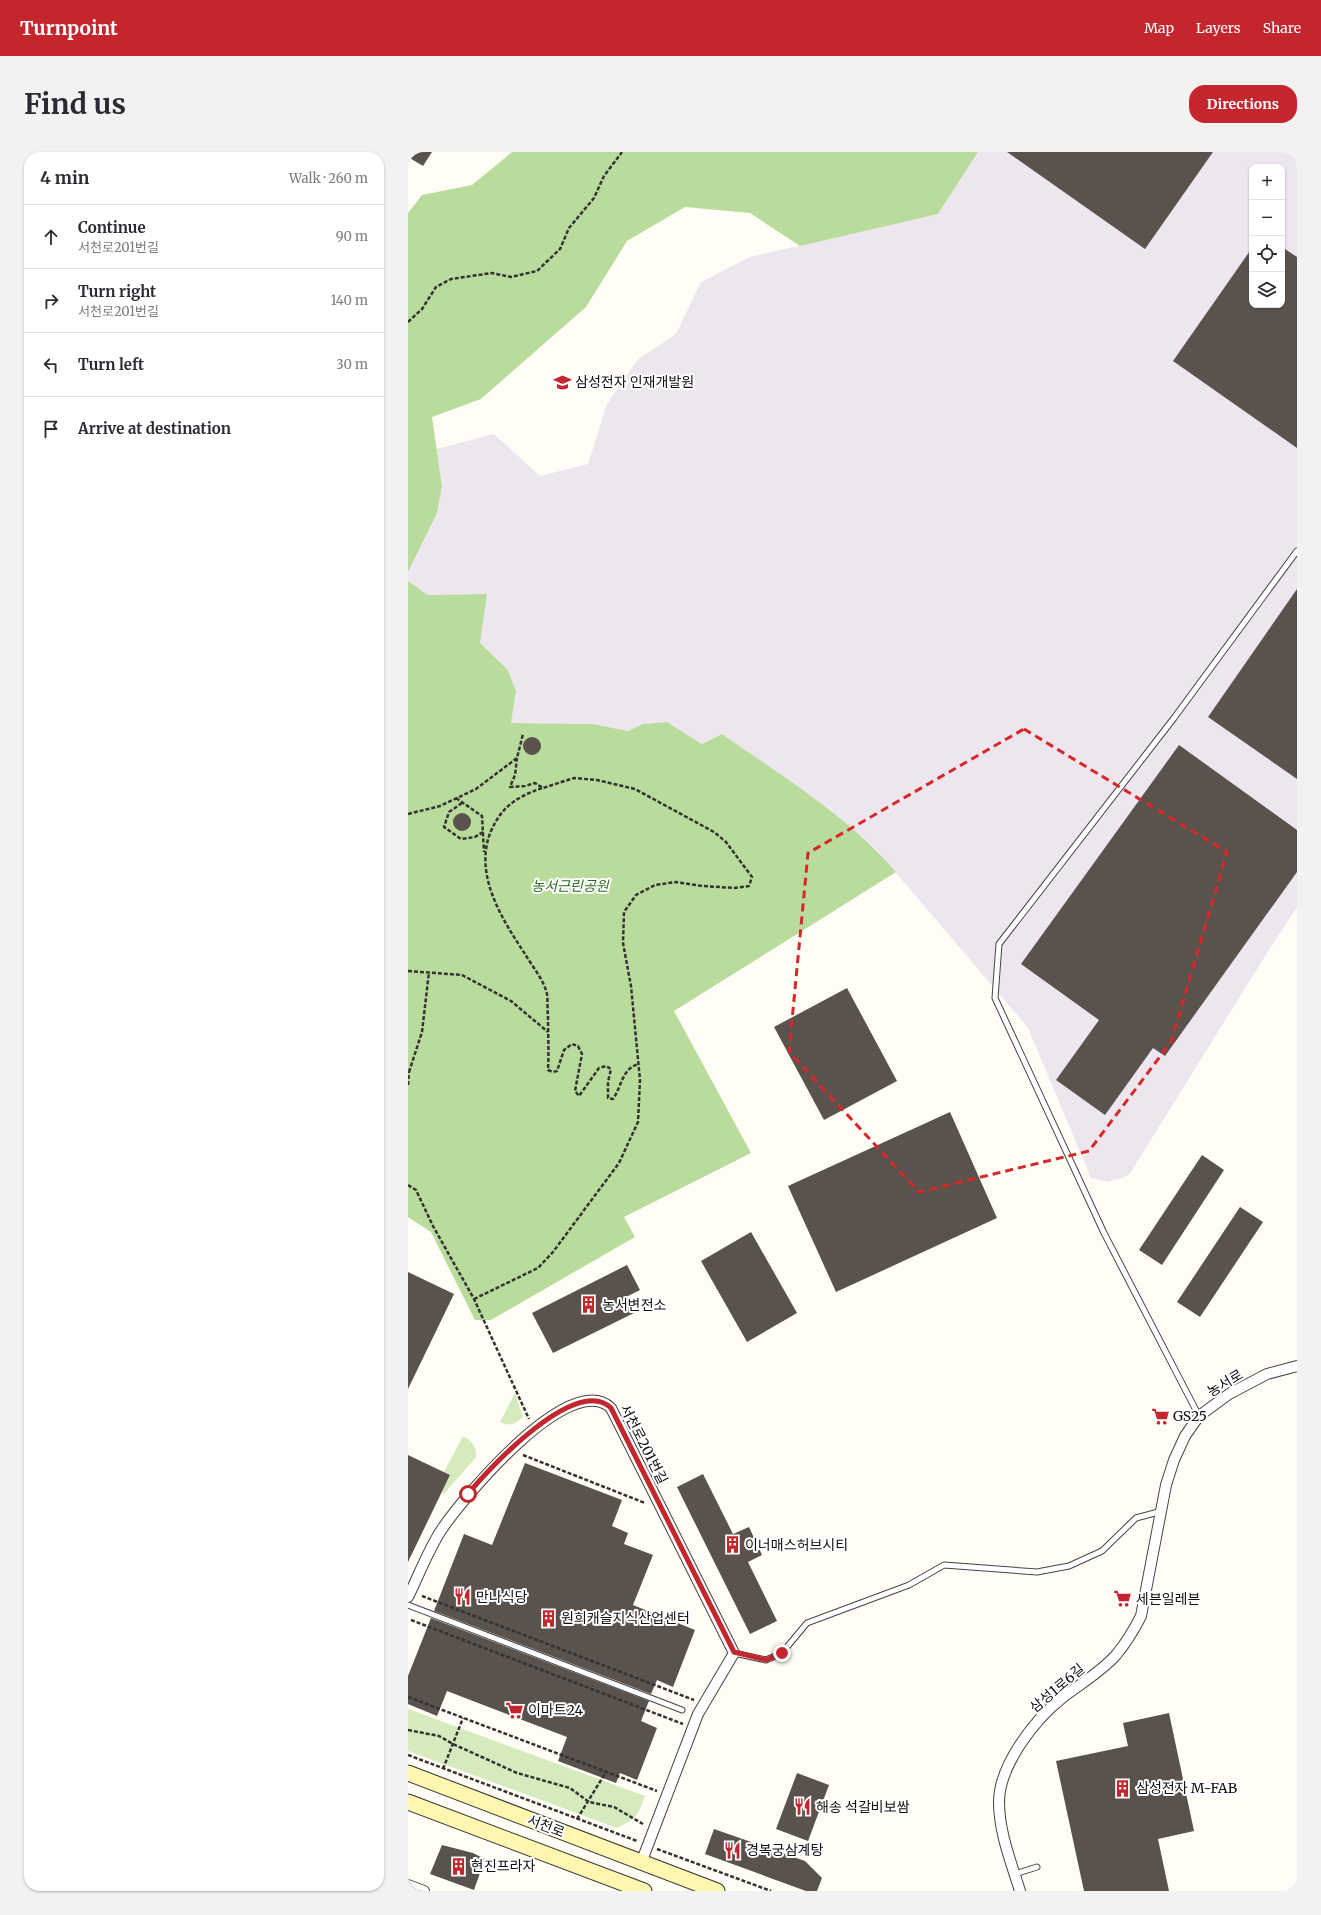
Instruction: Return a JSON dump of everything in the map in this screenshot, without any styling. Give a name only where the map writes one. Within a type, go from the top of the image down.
[{"type":"street","name":"농서로","points":[[1162,1511],[1166,1485],[1174,1460],[1185,1436],[1199,1416],[1229,1394],[1267,1374],[1297,1366]]},
{"type":"street","name":"서천로201번길","points":[[408,1597],[441,1530],[472,1489],[491,1469],[534,1429],[552,1416],[576,1404],[599,1400],[606,1403],[611,1408],[734,1652]]},
{"type":"street","name":"삼성1로6길","points":[[1020,1891],[1000,1823],[999,1801],[1006,1770],[1016,1750],[1043,1714],[1117,1657],[1132,1634],[1141,1616],[1162,1511]]},
{"type":"street","points":[[641,1863],[698,1714],[734,1652]]},
{"type":"street","name":"서천로","points":[[408,1773],[716,1891]]},
{"type":"street","name":"서천로","points":[[408,1802],[644,1891]]},
{"type":"street","points":[[408,1885],[424,1891]]},
{"type":"lane","points":[[1199,1416],[1104,1233],[995,998],[999,944],[1174,718],[1297,551]]},
{"type":"lane","points":[[734,1652],[766,1660],[782,1653],[807,1623],[909,1585],[944,1565],[1037,1572],[1069,1566],[1102,1551],[1136,1518],[1162,1511]]},
{"type":"lane","points":[[408,1605],[682,1710]]},
{"type":"lane","points":[[1015,1874],[1037,1867]]},
{"type":"path","points":[[408,322],[422,309],[436,287],[451,279],[492,273],[511,277],[537,271],[560,249],[569,228],[594,198],[604,176],[622,152]]},
{"type":"path","points":[[523,734],[517,758],[515,775],[510,787],[525,786],[535,783],[543,788]]},
{"type":"path","points":[[408,814],[440,806],[476,789],[517,758]]},
{"type":"path","points":[[474,1299],[495,1287],[538,1268],[553,1252],[619,1163],[638,1122],[640,1080],[639,1064],[632,986],[623,943],[624,912],[636,896],[655,885],[676,882],[734,888],[749,886],[752,877],[726,842],[714,832],[635,789],[597,780],[574,778],[522,795],[509,803],[493,826],[484,856]]},
{"type":"path","points":[[456,798],[482,816],[484,856],[490,891],[502,917],[538,974],[547,994],[548,1070],[553,1072],[557,1071],[564,1050],[572,1044],[578,1046],[582,1054],[575,1091],[579,1096],[600,1068],[606,1066],[611,1069],[608,1082],[608,1098],[613,1099],[620,1090],[624,1074],[631,1066],[639,1064]]},
{"type":"path","points":[[462,803],[449,812],[444,827],[461,839],[476,837],[482,832]]},
{"type":"path","points":[[408,971],[462,975],[511,1001],[548,1032]]},
{"type":"path","points":[[408,1085],[408,1072],[422,1032],[429,972]]},
{"type":"path","points":[[408,1185],[416,1190],[433,1226],[474,1299],[530,1419]]},
{"type":"path","points":[[523,1455],[650,1504]]},
{"type":"path","points":[[422,1596],[695,1700]]},
{"type":"path","points":[[411,1620],[683,1724]]},
{"type":"path","points":[[408,1697],[657,1791]]},
{"type":"path","points":[[443,1768],[464,1718]]},
{"type":"path","points":[[408,1730],[439,1736],[453,1744],[530,1778],[570,1788],[588,1801],[614,1807],[643,1824]]},
{"type":"path","points":[[408,1755],[771,1891]]},
{"type":"path","points":[[577,1819],[606,1772]]},
{"type":"highlighted area","points":[[1024,729],[1227,852],[1171,1042],[1089,1151],[919,1192],[789,1052],[808,853]]},
{"type":"shaded area","points":[[978,152],[1297,152],[1297,907],[1129,1175],[1109,1182],[1091,1178],[1028,1028],[875,848],[814,798],[722,734],[702,744],[667,722],[643,724],[628,731],[593,724],[511,723],[516,691],[507,669],[480,643],[486,594],[428,595],[408,581],[408,572],[437,513],[442,486],[437,449],[494,434],[540,476],[588,464],[607,404],[638,359],[676,334],[701,282],[750,257],[938,214]]},
{"type":"green space","points":[[512,152],[978,152],[938,214],[800,246],[750,213],[685,207],[627,241],[586,307],[481,399],[432,417],[442,486],[437,513],[408,572],[408,213],[422,195],[472,185]]},
{"type":"green space","name":"농서근린공원","points":[[408,581],[428,595],[487,594],[480,643],[507,669],[516,691],[511,723],[593,724],[628,731],[643,724],[667,722],[702,744],[722,734],[791,781],[836,815],[877,852],[896,872],[674,1011],[751,1153],[624,1217],[635,1237],[491,1320],[475,1320],[431,1232],[408,1217]]},
{"type":"green space","points":[[515,1393],[523,1417],[512,1424],[500,1422]]},
{"type":"green space","points":[[463,1436],[473,1445],[476,1450],[476,1457],[444,1494],[442,1492],[450,1475],[444,1472]]},
{"type":"green space","points":[[408,1709],[645,1796],[636,1816],[617,1828],[408,1751]]},
{"type":"building","points":[[408,152],[432,152],[423,166],[408,157]]},
{"type":"building","points":[[1007,152],[1213,152],[1145,249]]},
{"type":"building","points":[[1285,249],[1297,257],[1297,448],[1173,361],[1249,252],[1249,308],[1285,308]]},
{"type":"building","points":[[1297,589],[1297,779],[1208,717]]},
{"type":"building","points":[[532,737],[538,740],[541,746],[538,752],[532,755],[526,752],[523,746],[526,740]]},
{"type":"building","points":[[1179,745],[1297,830],[1297,872],[1165,1056],[1153,1048],[1105,1115],[1056,1080],[1099,1020],[1021,964]]},
{"type":"building","points":[[462,813],[468,816],[471,822],[468,828],[462,831],[456,828],[453,822],[456,816]]},
{"type":"building","points":[[847,988],[897,1081],[824,1120],[774,1027]]},
{"type":"building","points":[[950,1112],[997,1218],[836,1292],[788,1186]]},
{"type":"building","points":[[1202,1155],[1224,1170],[1162,1265],[1139,1250]]},
{"type":"building","points":[[1240,1207],[1263,1222],[1200,1317],[1177,1302]]},
{"type":"building","points":[[751,1232],[797,1313],[747,1342],[701,1261]]},
{"type":"building","name":"농서변전소","points":[[627,1265],[640,1290],[626,1297],[634,1313],[553,1353],[532,1313]]},
{"type":"building","points":[[408,1272],[454,1294],[408,1389]]},
{"type":"building","points":[[408,1455],[450,1475],[408,1562]]},
{"type":"building","name":"원희캐슬지식산업센터","points":[[525,1463],[622,1500],[612,1526],[628,1533],[624,1544],[653,1555],[633,1605],[695,1630],[673,1687],[657,1680],[651,1694],[434,1611],[464,1534],[492,1545]]},
{"type":"building","name":"이너매스허브시티","points":[[703,1474],[733,1534],[749,1527],[762,1555],[748,1562],[777,1621],[750,1634],[677,1487]]},
{"type":"building","points":[[431,1618],[649,1701],[641,1721],[657,1728],[637,1780],[620,1773],[616,1783],[558,1761],[567,1737],[447,1691],[437,1716],[408,1704],[408,1676]]},
{"type":"building","name":"삼성전자 M-FAB","points":[[1169,1713],[1194,1831],[1158,1839],[1169,1891],[1084,1891],[1056,1761],[1128,1746],[1123,1723]]},
{"type":"building","name":"해송 석갈비보쌈","points":[[797,1773],[829,1785],[808,1841],[776,1829]]},
{"type":"building","points":[[714,1829],[805,1861],[822,1878],[817,1891],[806,1891],[705,1854]]},
{"type":"building","name":"현진프라자","points":[[442,1845],[473,1853],[485,1859],[474,1890],[430,1874]]},
{"type":"place","name":"삼성전자 인재개발원","points":[[562,382]]},
{"type":"place","name":"농서변전소","points":[[589,1305]]},
{"type":"place","name":"GS25","points":[[1160,1416]]},
{"type":"place","name":"이너매스허브시티","points":[[732,1545]]},
{"type":"place","name":"만나식당","points":[[463,1597]]},
{"type":"place","name":"세븐일레븐","points":[[1123,1599]]},
{"type":"place","name":"원희캐슬지식산업센터","points":[[548,1618]]},
{"type":"place","name":"이마트24","points":[[515,1710]]},
{"type":"place","name":"삼성전자 M-FAB","points":[[1123,1788]]},
{"type":"place","name":"해송 석갈비보쌈","points":[[803,1807]]},
{"type":"place","name":"경복궁삼계탕","points":[[733,1850]]},
{"type":"place","name":"현진프라자","points":[[458,1866]]},
{"type":"route","points":[[468,1494],[513,1448],[534,1429],[552,1416],[564,1409],[588,1401],[599,1400],[606,1403],[611,1408],[734,1652],[750,1658],[766,1660],[782,1653]]}]
